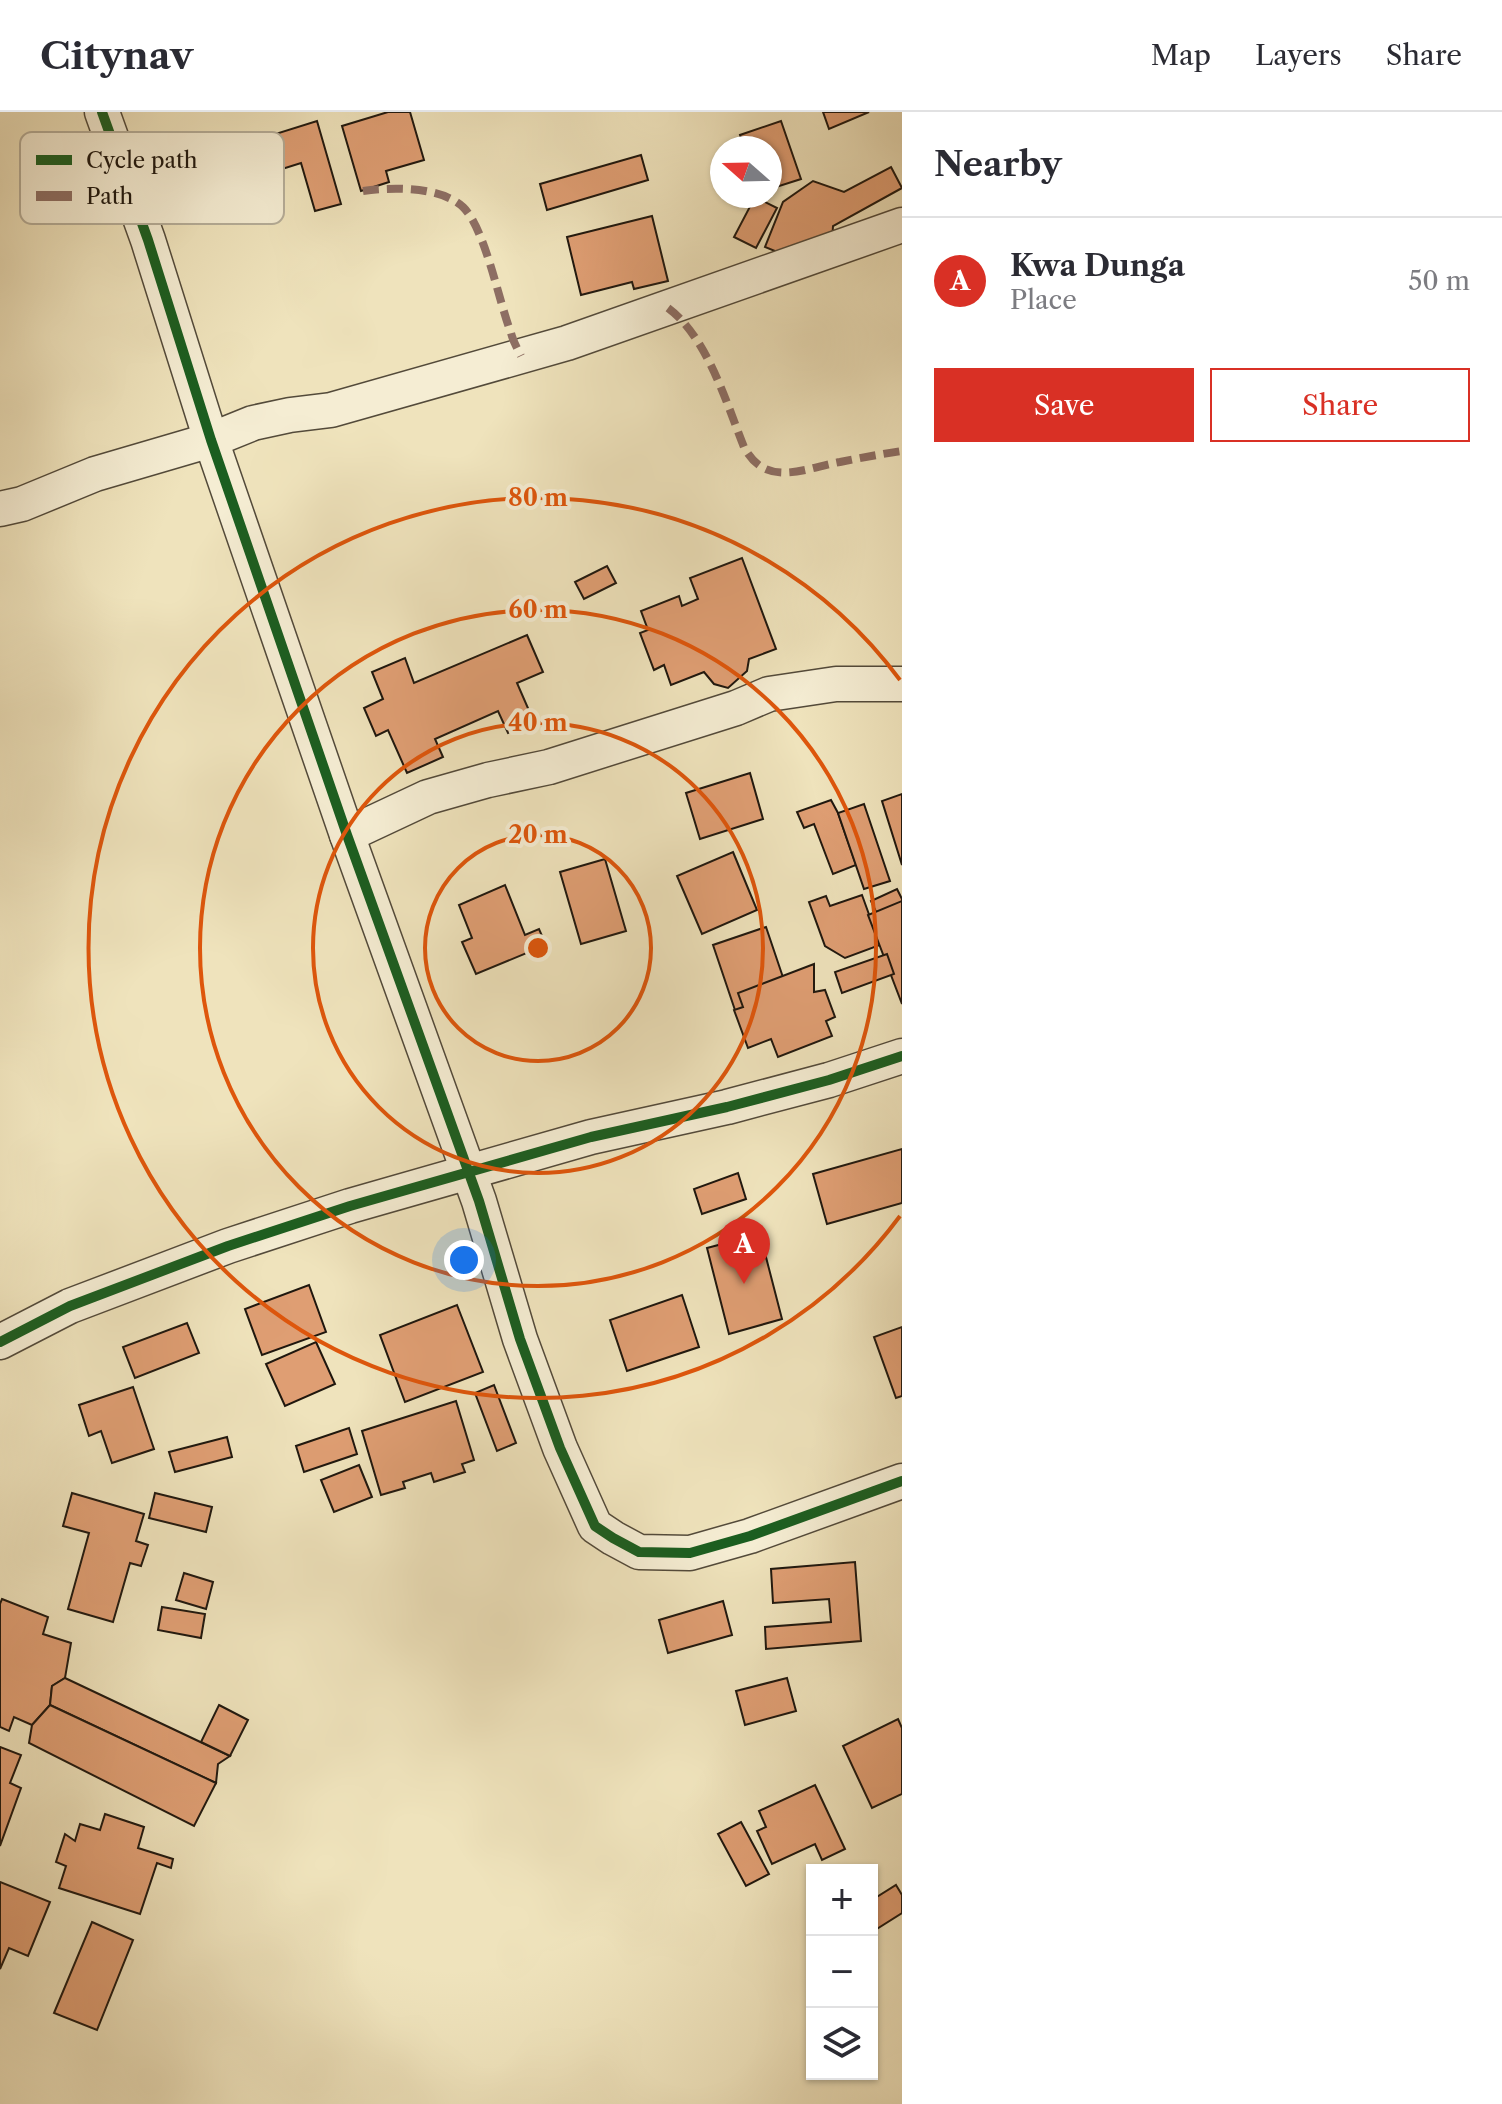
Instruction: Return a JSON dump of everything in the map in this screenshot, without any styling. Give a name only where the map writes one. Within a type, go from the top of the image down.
[{"type":"street","points":[[102,112],[109,132]]},
{"type":"street","points":[[142,224],[211,440],[347,835],[469,1172],[520,1339],[560,1448],[595,1526],[639,1552],[690,1553],[750,1536],[902,1481]]},
{"type":"street","points":[[0,509],[22,504],[95,474],[211,440],[253,423],[331,410],[567,343],[902,225]]},
{"type":"street","points":[[347,835],[428,797],[549,767],[736,708],[769,694],[836,684],[902,684]]},
{"type":"street","points":[[2,1347],[70,1306],[228,1246],[350,1206],[591,1137],[727,1107],[829,1080],[902,1056]]},
{"type":"building","points":[[388,112],[410,112],[424,160],[386,171],[389,182],[361,191],[342,126]]},
{"type":"building","points":[[823,112],[869,112],[829,129]]},
{"type":"building","points":[[317,121],[341,204],[315,211],[301,163],[284,168],[282,132]]},
{"type":"building","points":[[781,121],[801,179],[782,185],[782,136],[740,135]]},
{"type":"building","points":[[641,155],[648,180],[547,210],[540,184]]},
{"type":"building","points":[[891,167],[902,188],[833,226],[832,242],[797,260],[765,247],[783,202],[813,181],[844,192]]},
{"type":"building","points":[[749,208],[777,208],[756,248],[734,237]]},
{"type":"building","points":[[652,216],[668,281],[634,289],[632,282],[581,295],[567,237]]},
{"type":"building","points":[[742,558],[776,649],[749,659],[747,671],[728,688],[714,684],[704,672],[671,685],[664,665],[654,670],[640,633],[648,630],[641,611],[679,596],[682,606],[698,599],[690,578]]},
{"type":"building","points":[[607,566],[616,583],[584,599],[575,582]]},
{"type":"building","points":[[527,635],[543,672],[517,683],[534,722],[508,733],[498,711],[435,739],[443,757],[407,773],[388,730],[376,736],[364,708],[383,699],[372,672],[405,658],[414,683]]},
{"type":"building","points":[[750,773],[763,819],[700,839],[686,793]]},
{"type":"building","points":[[902,794],[902,865],[882,801]]},
{"type":"building","points":[[831,800],[856,865],[833,874],[814,824],[804,828],[797,812]]},
{"type":"building","points":[[864,804],[890,881],[864,889],[838,813]]},
{"type":"building","points":[[733,852],[757,910],[702,934],[677,876]]},
{"type":"building","points":[[605,859],[626,931],[581,944],[560,872]]},
{"type":"building","points":[[505,885],[525,935],[539,929],[546,945],[476,974],[462,942],[472,938],[459,905]]},
{"type":"building","points":[[897,889],[902,899],[902,945],[893,949],[871,901]]},
{"type":"building","points":[[862,895],[880,945],[845,958],[825,946],[809,902],[826,896],[830,906]]},
{"type":"building","points":[[902,901],[902,1004],[868,915]]},
{"type":"building","points":[[766,927],[790,998],[737,1016],[713,945]]},
{"type":"building","points":[[887,954],[894,974],[842,993],[835,972]]},
{"type":"building","points":[[814,964],[814,992],[825,990],[835,1017],[826,1021],[832,1036],[778,1057],[771,1039],[748,1048],[734,1010],[743,1007],[738,993]]},
{"type":"building","points":[[902,1149],[902,1203],[827,1224],[813,1174]]},
{"type":"building","points":[[738,1173],[746,1199],[702,1214],[694,1189]]},
{"type":"building","points":[[760,1234],[782,1319],[729,1334],[707,1248]]},
{"type":"building","points":[[309,1285],[326,1332],[262,1355],[245,1309]]},
{"type":"building","points":[[682,1295],[699,1347],[627,1371],[610,1320]]},
{"type":"building","points":[[457,1305],[483,1372],[405,1402],[380,1335]]},
{"type":"building","points":[[187,1323],[199,1353],[135,1378],[123,1347]]},
{"type":"building","points":[[902,1327],[902,1396],[896,1398],[874,1337]]},
{"type":"building","points":[[316,1342],[335,1384],[285,1406],[266,1364]]},
{"type":"building","points":[[494,1385],[516,1443],[497,1451],[475,1393]]},
{"type":"building","points":[[133,1387],[154,1449],[112,1463],[101,1431],[89,1436],[79,1405]]},
{"type":"building","points":[[456,1401],[474,1460],[462,1464],[465,1472],[434,1482],[431,1473],[403,1482],[405,1488],[381,1495],[362,1431]]},
{"type":"building","points":[[349,1428],[357,1454],[304,1472],[296,1446]]},
{"type":"building","points":[[227,1437],[232,1457],[175,1472],[169,1452]]},
{"type":"building","points":[[359,1465],[372,1497],[334,1512],[321,1480]]},
{"type":"building","points":[[72,1493],[144,1514],[136,1541],[148,1545],[141,1566],[130,1563],[113,1622],[68,1609],[89,1533],[63,1526]]},
{"type":"building","points":[[155,1493],[212,1507],[206,1532],[149,1518]]},
{"type":"building","points":[[855,1562],[861,1641],[766,1649],[765,1627],[831,1622],[829,1599],[773,1603],[771,1569]]},
{"type":"building","points":[[184,1573],[213,1582],[206,1609],[176,1600]]},
{"type":"building","points":[[2,1599],[48,1617],[43,1634],[71,1643],[65,1678],[52,1686],[50,1705],[32,1725],[14,1717],[9,1731],[0,1727]]},
{"type":"building","points":[[723,1601],[732,1635],[668,1653],[659,1620]]},
{"type":"building","points":[[162,1607],[205,1614],[201,1638],[158,1630]]},
{"type":"building","points":[[65,1678],[230,1756],[218,1764],[216,1783],[50,1705],[52,1686]]},
{"type":"building","points":[[787,1678],[796,1711],[745,1725],[736,1691]]},
{"type":"building","points":[[50,1705],[216,1783],[194,1826],[29,1743],[32,1725]]},
{"type":"building","points":[[219,1705],[248,1720],[230,1756],[201,1742]]},
{"type":"building","points":[[898,1719],[902,1728],[902,1794],[872,1808],[843,1746]]},
{"type":"building","points":[[0,1747],[21,1755],[10,1783],[21,1788],[0,1846]]},
{"type":"building","points":[[815,1785],[845,1849],[822,1860],[815,1844],[772,1864],[757,1831],[766,1827],[759,1811]]},
{"type":"building","points":[[105,1814],[144,1827],[138,1848],[173,1859],[171,1868],[157,1863],[140,1914],[59,1888],[66,1866],[56,1862],[65,1834],[75,1841],[80,1824],[100,1830]]},
{"type":"building","points":[[741,1822],[769,1874],[746,1886],[718,1834]]},
{"type":"building","points":[[0,1882],[50,1902],[28,1956],[9,1948],[0,1969]]},
{"type":"building","points":[[896,1885],[902,1895],[902,1913],[878,1928],[878,1896]]},
{"type":"building","points":[[92,1922],[133,1940],[97,2030],[54,2013]]},
{"type":"marked path","points":[[363,191],[401,189],[429,192],[442,195],[463,207],[485,248],[521,356]]},
{"type":"marked path","points":[[668,308],[694,336],[714,372],[744,447],[763,468],[775,472],[800,471],[902,451]]},
{"type":"cycle path","points":[[102,112],[109,132]]},
{"type":"cycle path","points":[[142,224],[211,440],[347,835],[479,1201],[520,1339],[560,1448],[595,1526],[639,1552],[690,1553],[750,1536],[902,1481]]},
{"type":"cycle path","points":[[0,1342],[70,1306],[228,1246],[350,1206],[591,1137],[727,1107],[829,1080],[902,1056]]},
{"type":"place","name":"Kwa Dunga","points":[[744,1284]]}]
